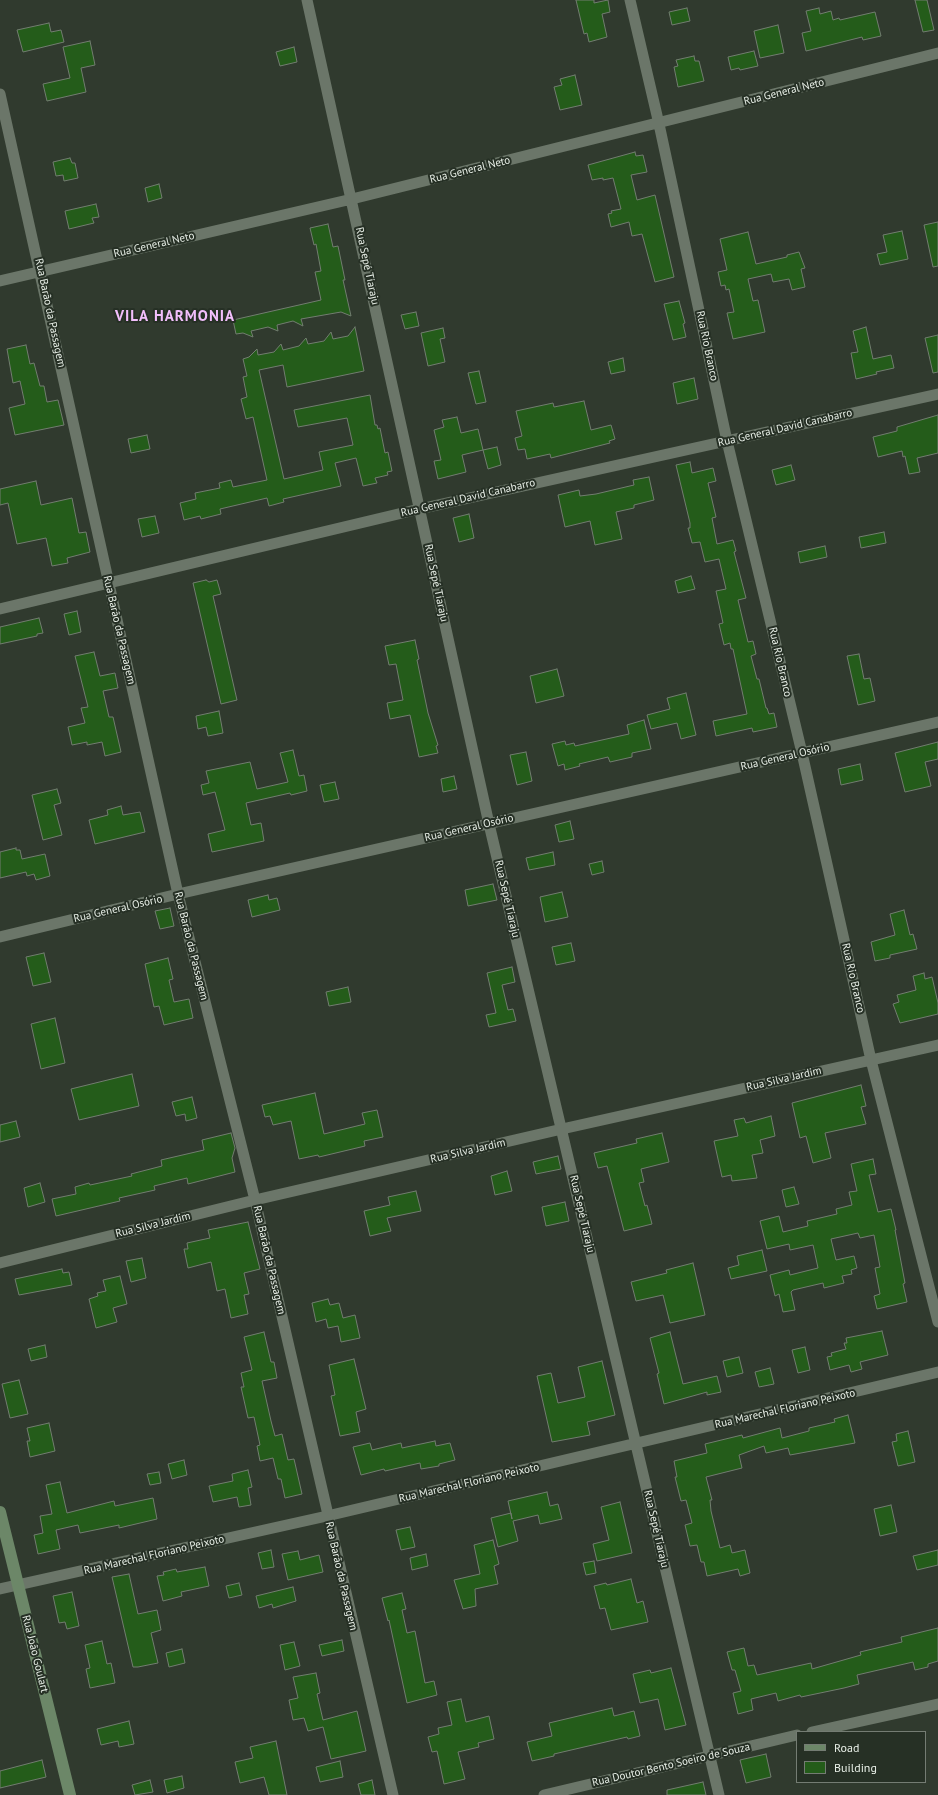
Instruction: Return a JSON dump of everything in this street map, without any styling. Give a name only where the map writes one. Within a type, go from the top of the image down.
[{"type":"street","name":"Rua Sepé Tiaraju","points":[[307,0],[489,824],[719,1795]]},
{"type":"street","name":"Rua Rio Branco","points":[[630,0],[659,124],[727,441],[802,753],[871,1060],[938,1322]]},
{"type":"street","name":"Rua General Neto","points":[[0,281],[352,199],[659,124],[938,53]]},
{"type":"street","name":"Rua Barão da Passagem","points":[[0,94],[41,271],[108,584],[178,894],[255,1200],[327,1516],[393,1795]]},
{"type":"street","name":"Rua General David Canabarro","points":[[0,609],[420,509],[938,394]]},
{"type":"street","name":"Rua General Osório","points":[[0,937],[178,894],[938,722]]},
{"type":"street","name":"Rua Silva Jardim","points":[[0,1263],[255,1200],[562,1129],[938,1045]]},
{"type":"street","name":"Rua Marechal Floriano Peixoto","points":[[0,1590],[327,1516],[938,1372]]},
{"type":"street","name":"Rua João Goulart","points":[[0,1512],[70,1795]]},
{"type":"street","points":[[816,1731],[938,1704]]},
{"type":"street","name":"Rua Doutor Bento Soeiro de Souza","points":[[544,1795],[796,1735]]},
{"type":"building","points":[[576,0],[594,0],[594,3],[608,0],[610,12],[602,14],[607,37],[589,42],[587,33],[584,34]]},
{"type":"building","points":[[915,0],[927,0],[934,30],[923,32]]},
{"type":"building","points":[[687,8],[690,21],[672,25],[669,12]]},
{"type":"building","points":[[819,8],[820,14],[831,11],[833,20],[839,18],[840,20],[875,12],[881,36],[863,40],[862,37],[806,51],[802,33],[811,31],[806,11]]},
{"type":"building","points":[[49,23],[51,32],[61,30],[64,42],[23,52],[17,30]]},
{"type":"building","points":[[778,25],[784,53],[760,58],[754,31]]},
{"type":"building","points":[[90,41],[95,65],[81,68],[86,92],[47,101],[43,84],[70,78],[63,47]]},
{"type":"building","points":[[294,47],[297,62],[280,66],[276,52]]},
{"type":"building","points":[[754,51],[758,66],[740,70],[739,68],[731,70],[728,57]]},
{"type":"building","points":[[694,56],[695,61],[699,61],[704,81],[678,87],[674,67],[678,66],[676,60]]},
{"type":"building","points":[[575,75],[582,105],[560,110],[554,87],[562,85],[560,79]]},
{"type":"building","points":[[635,152],[636,156],[643,155],[647,172],[631,175],[637,200],[655,195],[674,277],[655,282],[642,234],[632,236],[629,222],[611,227],[608,214],[612,213],[611,211],[621,209],[613,178],[592,180],[588,165]]},
{"type":"building","points":[[70,158],[72,163],[75,163],[78,178],[64,181],[63,175],[56,176],[53,162]]},
{"type":"building","points":[[159,184],[162,198],[148,202],[145,188]]},
{"type":"building","points":[[96,204],[99,217],[92,218],[94,223],[69,229],[65,211]]},
{"type":"building","points":[[938,222],[938,266],[933,267],[924,225]]},
{"type":"building","points":[[328,224],[333,247],[338,246],[345,280],[343,280],[351,316],[341,312],[301,319],[303,326],[293,321],[277,325],[278,331],[268,327],[251,331],[253,337],[243,333],[236,334],[233,320],[321,300],[315,272],[321,271],[316,244],[314,245],[310,228]]},
{"type":"building","points":[[902,231],[908,259],[880,265],[877,254],[887,252],[883,235]]},
{"type":"building","points":[[748,232],[756,264],[787,257],[787,255],[799,252],[805,268],[801,269],[805,287],[792,290],[789,279],[773,282],[771,274],[748,279],[753,301],[758,300],[765,332],[733,339],[727,313],[734,312],[729,289],[726,290],[725,285],[721,286],[718,272],[727,270],[720,239]]},
{"type":"building","points":[[679,301],[685,323],[683,324],[686,337],[673,340],[664,304]]},
{"type":"building","points":[[416,312],[419,326],[405,329],[401,315]]},
{"type":"building","points":[[355,327],[364,371],[287,387],[283,365],[259,370],[284,479],[323,470],[319,452],[353,445],[347,418],[298,427],[294,410],[370,395],[375,425],[377,425],[378,429],[380,428],[385,453],[388,452],[392,471],[387,472],[388,475],[375,478],[377,483],[363,486],[356,458],[335,463],[341,486],[283,499],[284,502],[269,506],[267,498],[220,509],[221,514],[201,519],[200,516],[184,520],[180,503],[196,499],[195,493],[220,488],[219,483],[231,480],[233,487],[267,480],[253,417],[246,419],[241,399],[247,397],[243,377],[247,376],[243,359],[249,357],[257,349],[258,355],[274,352],[281,344],[283,350],[299,346],[306,338],[308,344],[324,341],[331,332],[333,339],[348,336]]},
{"type":"building","points":[[866,327],[873,359],[891,355],[894,368],[856,379],[851,353],[858,352],[853,331]]},
{"type":"building","points":[[443,328],[445,338],[440,339],[445,362],[428,366],[421,333]]},
{"type":"building","points":[[938,335],[938,372],[933,373],[925,338]]},
{"type":"building","points":[[26,345],[30,364],[34,363],[40,386],[44,386],[47,402],[58,400],[64,425],[15,435],[9,408],[25,404],[20,381],[13,383],[7,349]]},
{"type":"building","points":[[623,358],[625,371],[611,374],[608,362]]},
{"type":"building","points":[[479,371],[486,402],[476,404],[468,373]]},
{"type":"building","points":[[694,378],[698,399],[677,404],[673,383]]},
{"type":"building","points":[[584,401],[591,430],[611,425],[615,439],[609,441],[610,443],[551,458],[550,454],[527,459],[525,449],[518,450],[515,438],[522,436],[516,411],[553,403],[554,407]]},
{"type":"building","points":[[938,415],[938,453],[917,458],[920,472],[909,474],[905,456],[903,457],[902,451],[878,457],[873,437],[897,431],[897,427]]},
{"type":"building","points":[[457,417],[461,433],[478,429],[483,450],[462,455],[466,472],[438,479],[434,461],[441,460],[434,430],[444,427],[442,420]]},
{"type":"building","points":[[147,435],[150,449],[131,453],[128,439]]},
{"type":"building","points":[[497,447],[501,465],[488,469],[483,450]]},
{"type":"building","points":[[690,462],[692,473],[713,468],[716,481],[708,483],[716,517],[712,518],[717,544],[733,540],[736,551],[734,552],[746,598],[738,600],[748,642],[753,641],[756,654],[751,656],[757,679],[759,679],[766,708],[769,714],[774,713],[777,727],[753,732],[752,728],[716,736],[713,721],[747,714],[733,649],[731,649],[730,643],[724,645],[719,624],[723,623],[716,591],[726,589],[719,559],[705,562],[700,542],[692,543],[688,528],[690,528],[690,523],[676,465]]},
{"type":"building","points":[[791,465],[795,480],[776,485],[772,470]]},
{"type":"building","points":[[649,477],[654,500],[634,505],[634,508],[616,512],[622,539],[595,545],[590,521],[565,527],[558,495],[579,490],[580,496],[596,494],[634,485],[633,480]]},
{"type":"building","points":[[36,481],[41,505],[72,498],[79,533],[86,532],[90,552],[67,558],[68,563],[52,566],[46,538],[17,544],[8,503],[0,505],[0,489]]},
{"type":"building","points":[[469,514],[474,538],[459,542],[453,518]]},
{"type":"building","points":[[155,516],[159,533],[142,537],[138,519]]},
{"type":"building","points":[[884,532],[886,543],[861,548],[859,537]]},
{"type":"building","points":[[825,546],[827,557],[800,563],[798,552]]},
{"type":"building","points":[[691,576],[695,589],[678,593],[675,581]]},
{"type":"building","points":[[206,580],[209,582],[217,580],[221,594],[213,596],[237,700],[221,704],[193,583]]},
{"type":"building","points":[[77,611],[81,632],[69,635],[64,614]]},
{"type":"building","points":[[39,618],[43,633],[37,634],[37,636],[0,644],[0,627]]},
{"type":"building","points":[[415,640],[419,659],[417,660],[428,713],[438,745],[436,746],[438,753],[419,757],[410,715],[390,719],[387,703],[403,700],[396,664],[389,665],[385,646]]},
{"type":"building","points":[[94,652],[100,676],[115,673],[118,688],[103,691],[109,717],[113,717],[121,752],[105,756],[102,742],[87,745],[87,742],[72,745],[68,727],[85,723],[81,708],[88,707],[75,656]]},
{"type":"building","points":[[859,654],[864,679],[870,678],[875,701],[858,705],[847,656]]},
{"type":"building","points":[[557,669],[564,696],[536,703],[530,676]]},
{"type":"building","points":[[686,693],[696,735],[681,739],[677,723],[651,729],[647,715],[670,709],[667,698]]},
{"type":"building","points":[[219,711],[223,733],[208,736],[206,727],[198,729],[196,716]]},
{"type":"building","points":[[644,720],[651,749],[632,753],[632,757],[610,762],[608,757],[579,764],[580,766],[565,770],[564,764],[558,766],[552,744],[565,741],[566,745],[574,743],[575,746],[629,734],[627,725]]},
{"type":"building","points":[[938,742],[938,759],[925,762],[931,786],[905,792],[895,753]]},
{"type":"building","points":[[293,750],[299,776],[304,775],[307,791],[291,795],[290,793],[246,803],[251,825],[261,823],[264,841],[212,852],[208,834],[225,830],[215,792],[203,795],[201,785],[209,783],[206,771],[250,762],[257,789],[288,782],[280,753]]},
{"type":"building","points":[[526,752],[532,781],[517,785],[510,755]]},
{"type":"building","points":[[860,764],[863,780],[841,785],[838,769]]},
{"type":"building","points":[[454,776],[457,789],[443,792],[441,779]]},
{"type":"building","points":[[335,782],[339,799],[324,802],[320,785]]},
{"type":"building","points":[[57,789],[61,803],[54,805],[62,835],[43,840],[32,795]]},
{"type":"building","points":[[121,806],[123,815],[140,812],[145,832],[95,844],[89,820],[108,815],[107,810]]},
{"type":"building","points":[[570,821],[574,839],[559,842],[555,825]]},
{"type":"building","points":[[16,848],[16,850],[20,850],[22,859],[45,854],[50,876],[36,880],[34,874],[27,876],[26,872],[0,878],[0,852]]},
{"type":"building","points":[[553,852],[555,865],[529,870],[526,858]]},
{"type":"building","points":[[602,861],[604,872],[592,875],[589,864]]},
{"type":"building","points":[[493,884],[497,900],[468,906],[465,890]]},
{"type":"building","points":[[562,892],[568,917],[545,922],[540,897]]},
{"type":"building","points":[[268,895],[269,900],[277,898],[280,910],[252,917],[248,900]]},
{"type":"building","points":[[170,908],[174,926],[160,929],[155,911]]},
{"type":"building","points":[[904,910],[910,935],[913,934],[917,949],[890,955],[890,958],[875,961],[871,942],[895,935],[890,914]]},
{"type":"building","points":[[571,943],[575,961],[556,965],[552,947]]},
{"type":"building","points":[[44,953],[51,982],[33,986],[26,957]]},
{"type":"building","points":[[168,958],[173,979],[169,980],[174,1002],[189,999],[193,1018],[164,1025],[159,1006],[154,1007],[145,964]]},
{"type":"building","points":[[512,967],[515,982],[502,985],[508,1010],[513,1009],[516,1021],[489,1027],[486,1015],[496,1013],[487,973]]},
{"type":"building","points":[[924,973],[925,979],[932,977],[938,1003],[938,1014],[900,1023],[893,1004],[899,1002],[897,995],[916,990],[913,976]]},
{"type":"building","points":[[348,987],[351,1002],[329,1006],[326,992]]},
{"type":"building","points":[[55,1018],[65,1063],[41,1069],[31,1024]]},
{"type":"building","points":[[132,1074],[139,1106],[79,1120],[71,1089]]},
{"type":"building","points":[[861,1085],[866,1106],[861,1107],[866,1124],[825,1133],[831,1158],[813,1163],[806,1136],[800,1138],[792,1103]]},
{"type":"building","points":[[315,1093],[324,1134],[365,1124],[362,1113],[377,1110],[383,1137],[364,1141],[365,1146],[319,1157],[318,1155],[299,1159],[291,1121],[273,1125],[270,1116],[265,1117],[262,1105]]},
{"type":"building","points":[[192,1097],[197,1118],[186,1121],[185,1114],[176,1116],[172,1102]]},
{"type":"building","points":[[771,1116],[775,1136],[760,1140],[763,1153],[752,1155],[757,1178],[732,1181],[731,1175],[722,1177],[714,1141],[738,1136],[734,1120],[744,1118],[746,1123]]},
{"type":"building","points":[[16,1121],[20,1137],[0,1142],[0,1125]]},
{"type":"building","points":[[231,1133],[235,1148],[232,1158],[235,1172],[188,1184],[187,1178],[154,1186],[155,1190],[119,1198],[120,1201],[56,1216],[52,1199],[76,1194],[75,1187],[89,1183],[90,1185],[132,1176],[131,1174],[162,1166],[161,1160],[204,1150],[202,1140]]},
{"type":"building","points":[[662,1133],[669,1162],[641,1169],[644,1182],[639,1183],[645,1206],[647,1205],[652,1224],[624,1231],[607,1166],[598,1168],[594,1153],[637,1143],[636,1139]]},
{"type":"building","points":[[558,1156],[561,1169],[536,1174],[533,1162]]},
{"type":"building","points":[[873,1159],[876,1174],[869,1175],[878,1212],[891,1209],[896,1230],[905,1283],[903,1284],[907,1302],[877,1309],[874,1296],[880,1294],[875,1268],[880,1267],[874,1235],[860,1238],[858,1233],[831,1239],[836,1260],[854,1256],[857,1268],[851,1270],[852,1274],[842,1276],[844,1283],[824,1288],[823,1283],[793,1290],[791,1292],[795,1310],[783,1312],[779,1294],[775,1296],[770,1275],[789,1270],[790,1275],[818,1268],[813,1245],[790,1250],[789,1244],[767,1249],[760,1221],[779,1216],[783,1232],[808,1226],[807,1221],[837,1214],[836,1209],[852,1205],[849,1192],[857,1191],[851,1164]]},
{"type":"building","points":[[507,1171],[512,1191],[495,1195],[491,1176]]},
{"type":"building","points":[[40,1183],[45,1202],[28,1207],[24,1188]]},
{"type":"building","points":[[794,1187],[799,1204],[786,1207],[782,1190]]},
{"type":"building","points":[[416,1191],[421,1211],[387,1218],[391,1231],[370,1236],[364,1211],[390,1205],[388,1197]]},
{"type":"building","points":[[565,1202],[569,1221],[546,1226],[542,1207]]},
{"type":"building","points":[[248,1222],[260,1269],[244,1273],[249,1294],[244,1295],[248,1314],[231,1318],[225,1289],[217,1291],[211,1262],[188,1268],[184,1249],[188,1249],[187,1243],[210,1238],[208,1230]]},
{"type":"building","points":[[762,1250],[767,1271],[731,1279],[728,1268],[739,1265],[737,1256]]},
{"type":"building","points":[[142,1258],[146,1278],[131,1282],[126,1261]]},
{"type":"building","points":[[693,1263],[705,1315],[670,1323],[663,1295],[636,1301],[631,1282],[667,1273],[666,1270]]},
{"type":"building","points":[[62,1269],[63,1273],[69,1272],[72,1285],[19,1295],[15,1279]]},
{"type":"building","points":[[120,1276],[127,1304],[113,1308],[117,1322],[96,1328],[89,1299],[98,1296],[97,1293],[106,1291],[103,1280]]},
{"type":"building","points":[[328,1299],[330,1305],[339,1303],[343,1318],[355,1315],[360,1338],[341,1342],[338,1326],[328,1328],[326,1319],[316,1322],[312,1303]]},
{"type":"building","points":[[882,1331],[888,1355],[860,1362],[862,1369],[851,1372],[849,1365],[830,1370],[827,1357],[832,1356],[831,1353],[846,1349],[844,1343],[847,1343],[846,1338]]},
{"type":"building","points":[[264,1332],[271,1362],[274,1362],[277,1378],[262,1381],[271,1421],[275,1436],[282,1434],[288,1460],[294,1459],[302,1494],[285,1498],[281,1479],[278,1479],[273,1458],[260,1461],[257,1446],[260,1445],[254,1417],[248,1418],[241,1387],[244,1387],[241,1373],[252,1370],[244,1337]]},
{"type":"building","points":[[670,1332],[683,1384],[717,1376],[721,1392],[707,1395],[707,1392],[664,1404],[657,1374],[659,1373],[650,1338]]},
{"type":"building","points":[[45,1345],[47,1357],[31,1361],[28,1349]]},
{"type":"building","points":[[805,1347],[810,1370],[798,1373],[792,1350]]},
{"type":"building","points":[[739,1357],[743,1373],[727,1377],[723,1361]]},
{"type":"building","points":[[354,1359],[366,1409],[356,1412],[360,1432],[340,1436],[331,1396],[335,1395],[329,1365]]},
{"type":"building","points":[[602,1361],[615,1415],[587,1422],[590,1435],[552,1442],[537,1376],[551,1373],[558,1403],[585,1397],[578,1367]]},
{"type":"building","points":[[770,1368],[774,1384],[759,1387],[755,1372]]},
{"type":"building","points":[[19,1380],[28,1414],[10,1418],[2,1384]]},
{"type":"building","points":[[848,1415],[855,1443],[790,1455],[788,1448],[766,1453],[764,1446],[739,1455],[742,1468],[706,1477],[712,1500],[710,1500],[711,1511],[720,1548],[730,1545],[732,1553],[745,1550],[750,1573],[740,1576],[738,1569],[707,1576],[704,1562],[701,1562],[697,1545],[690,1546],[685,1525],[692,1523],[686,1500],[681,1501],[675,1477],[677,1477],[674,1461],[707,1453],[705,1444],[742,1435],[743,1438],[780,1428],[782,1438],[809,1431],[809,1428],[835,1422],[834,1419]]},
{"type":"building","points":[[49,1423],[55,1451],[30,1457],[27,1441],[30,1441],[27,1428]]},
{"type":"building","points":[[908,1431],[915,1462],[898,1466],[892,1442],[897,1441],[896,1434]]},
{"type":"building","points":[[435,1441],[436,1446],[450,1443],[455,1460],[439,1464],[439,1466],[421,1469],[420,1463],[385,1471],[384,1469],[361,1475],[353,1447],[370,1443],[372,1450],[401,1443],[402,1448]]},
{"type":"building","points":[[184,1460],[187,1475],[172,1479],[168,1464]]},
{"type":"building","points":[[248,1470],[252,1487],[248,1488],[251,1505],[239,1507],[237,1497],[213,1502],[209,1486],[233,1481],[232,1474]]},
{"type":"building","points":[[159,1472],[161,1483],[150,1485],[147,1474]]},
{"type":"building","points":[[60,1482],[67,1513],[114,1501],[115,1506],[153,1498],[157,1519],[119,1528],[119,1525],[80,1533],[78,1525],[56,1530],[60,1549],[38,1554],[34,1535],[43,1533],[40,1516],[52,1514],[46,1485]]},
{"type":"building","points":[[547,1492],[550,1506],[558,1504],[562,1519],[540,1524],[538,1515],[513,1521],[518,1541],[498,1547],[491,1518],[511,1513],[508,1501]]},
{"type":"building","points":[[620,1502],[632,1553],[597,1561],[593,1544],[609,1540],[601,1507]]},
{"type":"building","points":[[891,1505],[897,1532],[880,1536],[874,1509]]},
{"type":"building","points":[[410,1527],[415,1547],[401,1550],[396,1530]]},
{"type":"building","points":[[493,1540],[499,1564],[494,1566],[498,1584],[475,1589],[476,1606],[463,1609],[454,1580],[480,1574],[474,1545]]},
{"type":"building","points":[[271,1550],[274,1567],[262,1569],[258,1553]]},
{"type":"building","points":[[938,1550],[938,1565],[917,1570],[913,1556]]},
{"type":"building","points":[[298,1551],[300,1560],[319,1555],[323,1572],[288,1580],[282,1554]]},
{"type":"building","points":[[426,1554],[428,1566],[412,1570],[410,1558]]},
{"type":"building","points":[[594,1561],[596,1573],[586,1575],[583,1563]]},
{"type":"building","points":[[205,1567],[209,1586],[181,1592],[182,1596],[163,1601],[157,1576],[164,1575],[163,1572],[176,1569],[177,1572]]},
{"type":"building","points":[[129,1574],[138,1614],[157,1610],[161,1630],[151,1633],[158,1663],[133,1667],[112,1577]]},
{"type":"building","points":[[631,1579],[637,1603],[643,1601],[648,1622],[611,1630],[605,1608],[600,1609],[594,1586],[606,1583],[607,1585]]},
{"type":"building","points":[[239,1583],[242,1595],[229,1598],[226,1586]]},
{"type":"building","points":[[293,1587],[296,1601],[273,1608],[272,1604],[259,1608],[256,1596]]},
{"type":"building","points":[[72,1592],[79,1626],[67,1629],[65,1622],[59,1623],[53,1596]]},
{"type":"building","points":[[402,1593],[406,1609],[402,1610],[407,1633],[415,1631],[425,1683],[434,1681],[437,1695],[407,1703],[389,1620],[388,1621],[382,1598]]},
{"type":"building","points":[[938,1628],[938,1661],[928,1664],[928,1667],[915,1670],[913,1662],[857,1675],[859,1684],[844,1688],[801,1697],[800,1695],[778,1701],[776,1693],[751,1699],[753,1710],[738,1714],[733,1693],[741,1691],[735,1670],[732,1670],[727,1652],[744,1648],[748,1666],[754,1665],[757,1675],[811,1663],[812,1669],[861,1655],[860,1652],[902,1642],[901,1637]]},
{"type":"building","points":[[342,1640],[344,1651],[322,1656],[319,1645]]},
{"type":"building","points":[[102,1641],[107,1664],[111,1663],[115,1683],[90,1688],[86,1669],[90,1668],[85,1645]]},
{"type":"building","points":[[294,1642],[300,1666],[285,1670],[280,1645]]},
{"type":"building","points":[[182,1649],[185,1663],[169,1667],[166,1653]]},
{"type":"building","points":[[671,1668],[686,1725],[665,1730],[658,1699],[640,1703],[633,1674],[650,1670],[651,1673]]},
{"type":"building","points":[[316,1673],[320,1693],[317,1694],[323,1720],[357,1711],[366,1751],[331,1759],[323,1727],[308,1731],[304,1718],[293,1720],[289,1700],[298,1698],[293,1677]]},
{"type":"building","points":[[461,1699],[466,1722],[489,1716],[494,1739],[478,1743],[479,1747],[458,1752],[465,1779],[444,1784],[437,1751],[432,1752],[428,1737],[439,1734],[438,1728],[452,1725],[447,1702]]},
{"type":"building","points":[[612,1708],[614,1716],[634,1711],[640,1736],[628,1739],[627,1737],[554,1754],[554,1756],[532,1761],[527,1742],[552,1736],[549,1723]]},
{"type":"building","points":[[129,1721],[134,1744],[119,1747],[118,1741],[101,1745],[97,1729]]},
{"type":"building","points":[[276,1741],[287,1795],[269,1795],[264,1777],[240,1783],[235,1762],[253,1758],[250,1747]]},
{"type":"building","points":[[766,1754],[771,1777],[746,1783],[740,1760]]},
{"type":"building","points":[[42,1760],[46,1777],[0,1788],[0,1771]]},
{"type":"building","points":[[340,1761],[343,1777],[320,1782],[316,1767]]},
{"type":"building","points":[[182,1776],[184,1788],[167,1793],[164,1780]]},
{"type":"building","points":[[150,1780],[153,1792],[135,1795],[132,1785]]},
{"type":"building","points":[[372,1780],[375,1795],[361,1795],[358,1784]]},
{"type":"building","points":[[703,1782],[706,1795],[667,1795],[667,1790]]},
{"type":"district","name":"VILA HARMONIA","points":[[175,317]]}]
